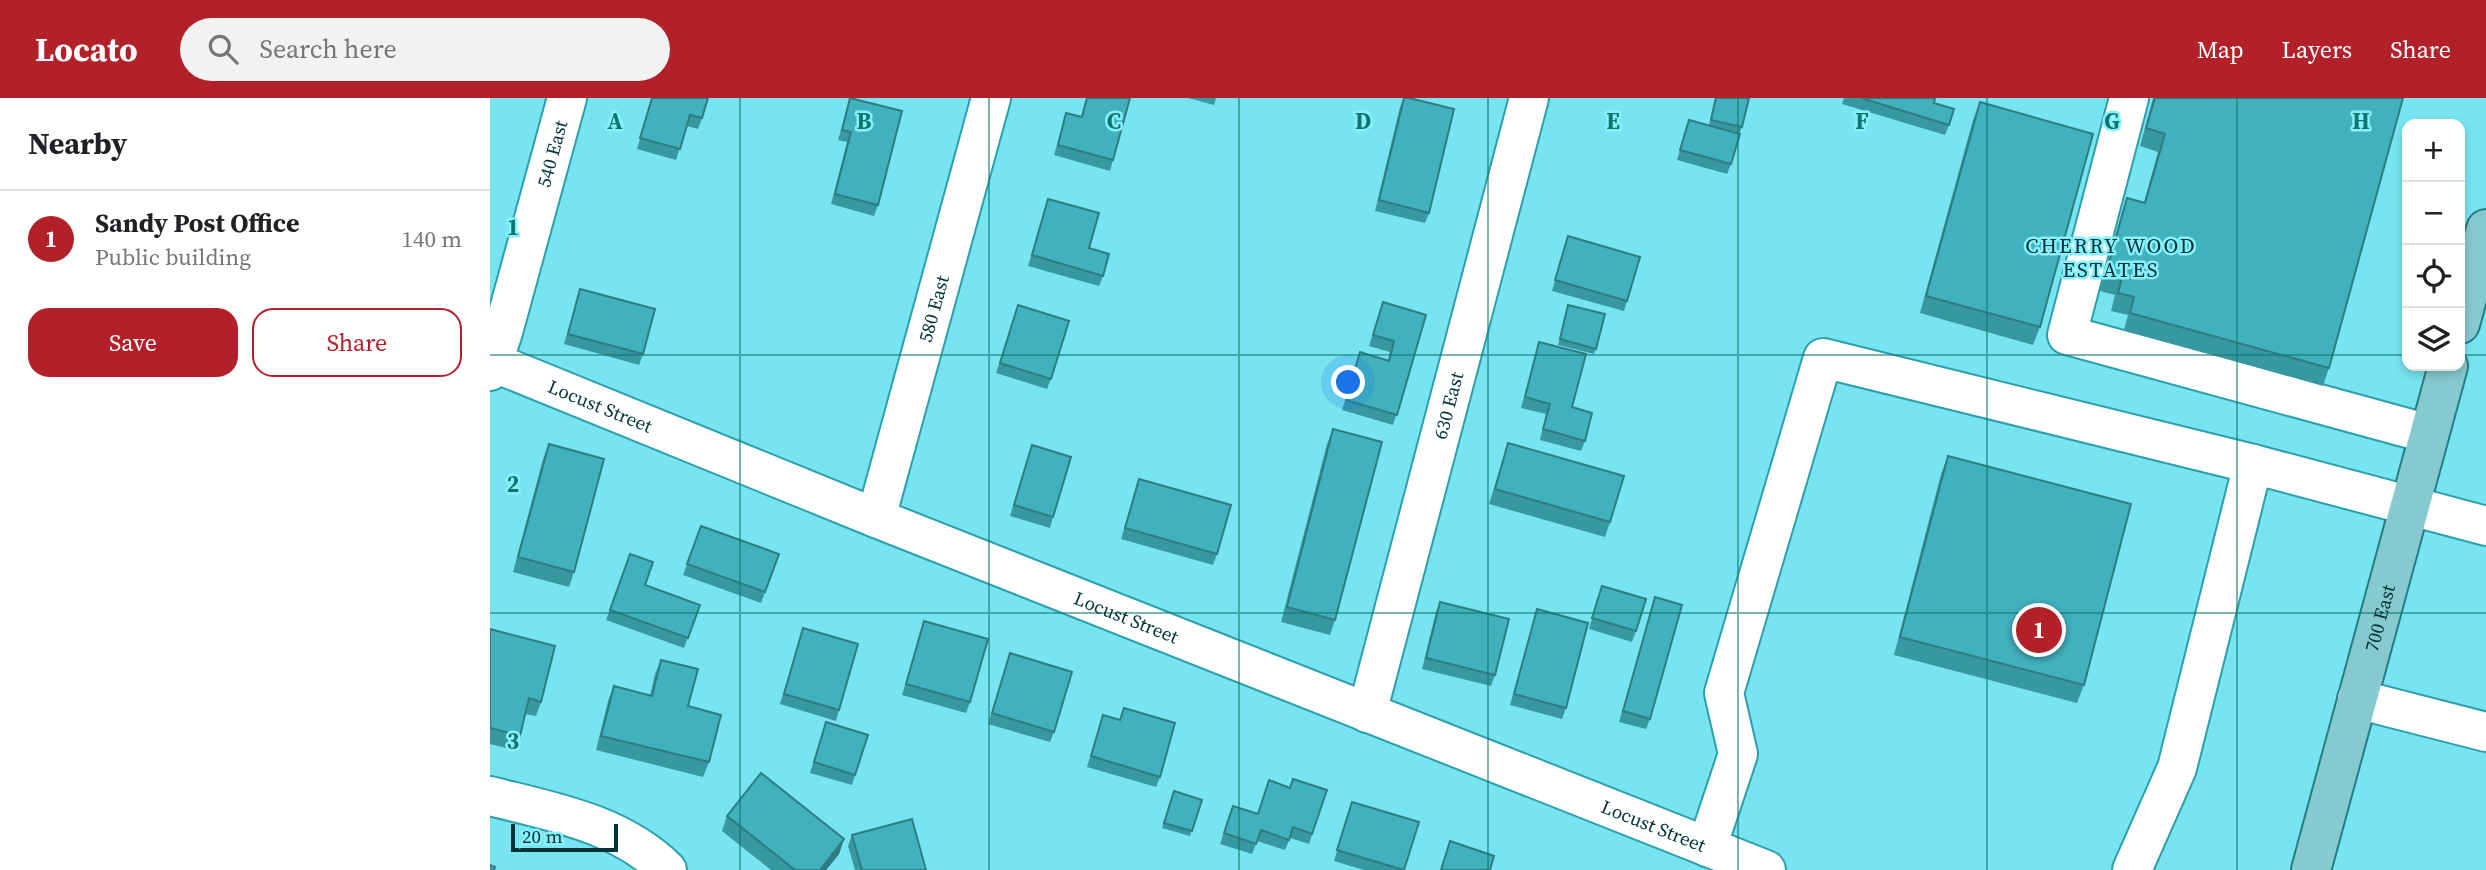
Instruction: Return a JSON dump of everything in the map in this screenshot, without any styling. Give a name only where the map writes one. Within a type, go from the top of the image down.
[{"type":"main road","points":[[2471,309],[2486,229]]},
{"type":"main road","name":"700 East","points":[[2311,870],[2447,371]]},
{"type":"street","name":"540 East","points":[[491,365],[503,332],[567,98]]},
{"type":"street","name":"580 East","points":[[876,518],[991,98]]},
{"type":"street","name":"630 East","points":[[1367,713],[1528,98]]},
{"type":"street","points":[[2129,98],[2067,335],[2429,434]]},
{"type":"street","points":[[1707,847],[1738,754],[1724,693],[1823,358],[2253,464],[2486,526]]},
{"type":"street","name":"Locust Street","points":[[491,365],[1766,870]]},
{"type":"street","points":[[2132,870],[2177,768],[2253,464]]},
{"type":"street","points":[[2357,699],[2486,732]]},
{"type":"street","points":[[490,796],[576,818],[615,833],[651,854],[667,870]]},
{"type":"building","points":[[652,98],[708,98],[702,118],[690,115],[680,149],[640,138]]},
{"type":"building","points":[[850,98],[902,111],[878,205],[835,194],[851,132],[842,130]]},
{"type":"building","points":[[1087,98],[1130,98],[1113,160],[1058,145],[1066,113],[1082,117]]},
{"type":"building","points":[[1404,98],[1454,109],[1429,213],[1379,200]]},
{"type":"building","points":[[1716,98],[1749,98],[1742,127],[1711,120]]},
{"type":"building","points":[[1861,98],[1935,98],[1934,103],[1954,109],[1949,125]]},
{"type":"building","points":[[2155,98],[2403,98],[2329,368],[2130,313],[2134,297],[2118,293],[2122,277],[2106,273],[2127,198],[2145,203],[2165,134],[2146,128]]},
{"type":"building","points":[[1980,102],[2093,134],[2040,327],[1926,296]]},
{"type":"building","points":[[1689,120],[1740,134],[1731,164],[1680,150]]},
{"type":"building","points":[[1048,199],[1099,213],[1089,248],[1109,254],[1103,276],[1032,255]]},
{"type":"building","points":[[1568,236],[1640,257],[1627,301],[1555,280]]},
{"type":"building","points":[[580,289],[655,309],[643,354],[568,334]]},
{"type":"building","points":[[1383,302],[1426,315],[1397,415],[1346,400],[1360,352],[1389,361],[1394,341],[1373,335]]},
{"type":"building","points":[[1018,305],[1069,321],[1051,379],[1000,363]]},
{"type":"building","points":[[1568,305],[1605,314],[1596,349],[1560,339]]},
{"type":"building","points":[[1539,342],[1586,354],[1572,407],[1592,413],[1585,441],[1543,429],[1550,404],[1525,397]]},
{"type":"building","points":[[1333,429],[1382,442],[1335,620],[1287,607]]},
{"type":"building","points":[[1508,443],[1624,476],[1610,522],[1495,489]]},
{"type":"building","points":[[549,444],[604,459],[574,572],[518,557]]},
{"type":"building","points":[[1032,445],[1071,457],[1053,517],[1014,505]]},
{"type":"building","points":[[1948,456],[2131,504],[2084,685],[1900,637]]},
{"type":"building","points":[[1139,479],[1231,505],[1217,554],[1125,528]]},
{"type":"building","points":[[701,526],[779,554],[765,592],[687,564]]},
{"type":"building","points":[[630,554],[653,562],[645,585],[700,605],[688,638],[610,610]]},
{"type":"building","points":[[1602,586],[1646,599],[1636,631],[1592,618]]},
{"type":"building","points":[[1655,597],[1682,605],[1650,719],[1623,711]]},
{"type":"building","points":[[1440,602],[1509,619],[1495,675],[1426,658]]},
{"type":"building","points":[[1537,609],[1588,623],[1566,708],[1514,694]]},
{"type":"building","points":[[924,621],[988,639],[970,702],[906,684]]},
{"type":"building","points":[[803,628],[858,644],[839,710],[784,694]]},
{"type":"building","points":[[490,629],[555,646],[541,702],[529,698],[520,736],[490,728]]},
{"type":"building","points":[[1010,653],[1072,672],[1054,732],[992,713]]},
{"type":"building","points":[[661,660],[698,669],[688,706],[721,715],[709,762],[601,736],[614,686],[652,696]]},
{"type":"building","points":[[1124,708],[1175,723],[1160,777],[1091,756],[1103,715],[1120,720]]},
{"type":"building","points":[[826,722],[868,735],[855,775],[814,762]]},
{"type":"building","points":[[761,773],[844,839],[820,870],[795,870],[727,816]]},
{"type":"building","points":[[1293,779],[1327,790],[1312,834],[1293,827],[1289,840],[1261,830],[1256,844],[1224,833],[1233,806],[1258,814],[1269,780],[1290,788]]},
{"type":"building","points":[[1174,791],[1202,800],[1192,831],[1164,823]]},
{"type":"building","points":[[1352,802],[1419,822],[1404,870],[1337,850]]},
{"type":"building","points":[[912,819],[926,870],[862,870],[852,835]]},
{"type":"building","points":[[1450,841],[1494,856],[1490,870],[1441,870]]},
{"type":"place","name":"Sandy Post Office","points":[[2039,630]]},
{"type":"district","name":"CHERRY WOOD ESTATES","points":[[2111,257]]}]
